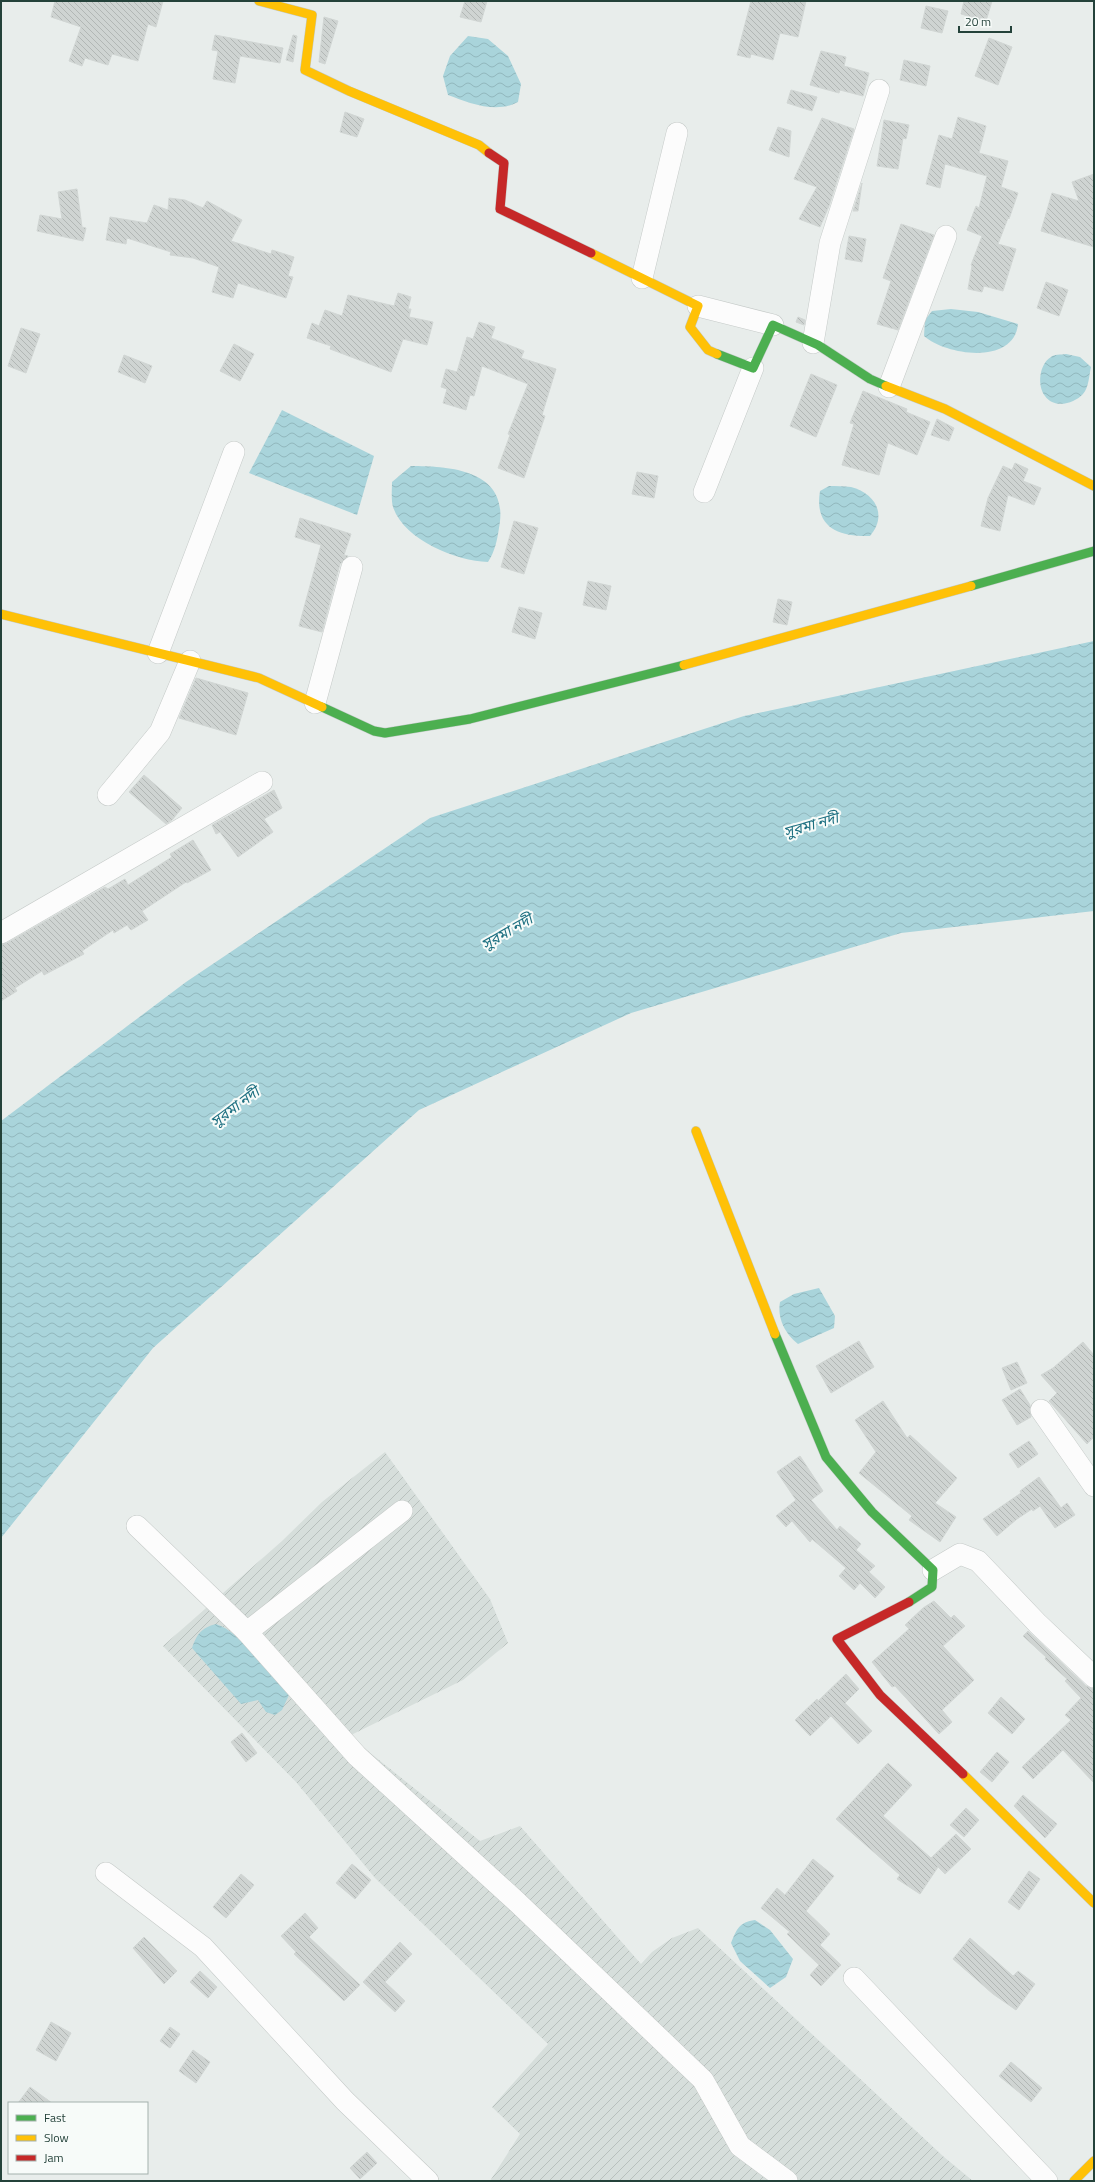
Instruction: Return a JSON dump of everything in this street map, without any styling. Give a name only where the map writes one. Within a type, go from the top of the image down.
[{"type":"street","points":[[260,1],[312,14],[305,70],[349,91],[479,145],[504,163],[500,209],[698,306],[773,325],[814,343],[870,379],[945,409],[1094,486]]},
{"type":"street","points":[[814,343],[830,243],[879,90]]},
{"type":"street","points":[[642,278],[677,134]]},
{"type":"street","points":[[889,387],[946,236]]},
{"type":"street","points":[[698,306],[690,327],[708,350],[753,368]]},
{"type":"street","points":[[704,492],[753,368],[773,325]]},
{"type":"street","points":[[158,653],[234,452]]},
{"type":"street","points":[[1,614],[259,678],[374,731],[385,733],[470,720],[732,653],[1094,551]]},
{"type":"street","points":[[315,703],[352,567]]},
{"type":"street","points":[[108,795],[160,732],[190,661]]},
{"type":"street","points":[[1,933],[262,782]]},
{"type":"street","points":[[696,1131],[777,1340],[826,1457],[872,1512],[933,1570],[932,1587],[899,1608],[837,1639],[864,1679],[904,1722],[932,1744],[1094,1902]]},
{"type":"street","points":[[1041,1410],[1094,1486]]},
{"type":"street","points":[[247,1632],[402,1511]]},
{"type":"street","points":[[137,1526],[247,1632],[357,1756],[517,1902],[702,2080],[740,2146],[787,2181]]},
{"type":"street","points":[[933,1570],[960,1554],[978,1561],[1038,1624],[1094,1677]]},
{"type":"street","points":[[106,1874],[202,1947],[345,2102],[428,2181]]},
{"type":"street","points":[[854,1978],[1047,2181]]},
{"type":"street","points":[[1074,2181],[1094,2161]]},
{"type":"shaded area","points":[[385,1452],[490,1599],[508,1643],[463,1680],[349,1736],[480,1841],[520,1826],[641,1964],[652,1952],[672,1938],[698,1928],[944,2157],[973,2181],[490,2181],[520,2134],[492,2107],[548,2044],[375,1878],[296,1782],[163,1646],[282,1541],[322,1502]]},
{"type":"water","points":[[468,36],[488,39],[508,56],[521,84],[518,102],[501,107],[492,107],[474,104],[448,95],[443,76],[450,56]]},
{"type":"water","points":[[951,309],[978,312],[1018,324],[1014,337],[1005,346],[993,351],[978,353],[963,352],[948,348],[934,343],[924,336],[925,320],[932,311]]},
{"type":"water","points":[[1066,354],[1080,357],[1091,367],[1088,384],[1083,394],[1075,400],[1064,404],[1053,403],[1042,392],[1040,375],[1047,360],[1054,355]]},
{"type":"water","points":[[282,410],[374,456],[357,515],[249,473]]},
{"type":"water","points":[[411,466],[427,466],[460,471],[475,476],[487,483],[496,494],[500,509],[499,528],[496,542],[488,562],[461,558],[447,553],[419,539],[399,519],[392,504],[392,482]]},
{"type":"water","points":[[829,486],[851,487],[867,494],[872,500],[876,506],[878,520],[870,536],[858,536],[839,532],[825,521],[821,513],[819,503],[820,491]]},
{"type":"water","name":"সুরমা নদী","points":[[1094,641],[1094,911],[901,933],[631,1013],[419,1110],[153,1348],[1,1538],[1,1121],[186,982],[430,818],[744,716]]},
{"type":"water","points":[[819,1288],[835,1316],[834,1328],[798,1344],[789,1335],[783,1325],[779,1308],[780,1302],[794,1294]]},
{"type":"water","points":[[216,1624],[236,1636],[246,1645],[289,1695],[282,1710],[275,1715],[266,1712],[258,1700],[241,1704],[192,1648],[200,1632],[207,1627]]},
{"type":"water","points":[[755,1920],[770,1930],[793,1959],[786,1977],[770,1988],[740,1961],[731,1943],[742,1924]]},
{"type":"building","points":[[55,1],[163,1],[156,27],[148,24],[138,61],[112,54],[108,65],[85,58],[82,66],[69,61],[81,27],[51,17]]},
{"type":"building","points":[[465,1],[487,1],[481,22],[460,17]]},
{"type":"building","points":[[751,1],[806,1],[798,37],[780,33],[773,60],[751,54],[750,58],[737,55]]},
{"type":"building","points":[[964,1],[992,1],[986,21],[961,14]]},
{"type":"building","points":[[926,6],[948,11],[942,33],[921,28]]},
{"type":"building","points":[[324,17],[338,21],[325,64],[319,62]]},
{"type":"building","points":[[215,35],[283,48],[280,63],[240,56],[235,83],[213,79],[218,51],[212,50]]},
{"type":"building","points":[[293,35],[297,36],[293,62],[286,60]]},
{"type":"building","points":[[989,38],[1012,47],[998,85],[975,76]]},
{"type":"building","points":[[821,51],[846,57],[844,66],[869,73],[863,96],[840,90],[839,93],[810,85]]},
{"type":"building","points":[[904,60],[930,66],[926,86],[900,80]]},
{"type":"building","points":[[791,90],[817,97],[812,111],[787,103]]},
{"type":"building","points":[[345,112],[364,119],[357,137],[340,132]]},
{"type":"building","points":[[958,117],[986,126],[979,153],[1008,161],[1001,187],[1018,193],[998,244],[1016,249],[1003,291],[984,286],[982,292],[968,289],[971,265],[982,236],[967,230],[976,206],[979,208],[987,176],[945,164],[940,188],[926,184],[939,135],[952,139]]},
{"type":"building","points":[[822,118],[854,129],[829,206],[820,227],[799,219],[817,187],[794,179]]},
{"type":"building","points":[[884,120],[909,125],[906,139],[903,138],[898,169],[877,166]]},
{"type":"building","points":[[778,127],[791,131],[789,157],[769,150]]},
{"type":"building","points":[[1094,174],[1094,247],[1041,231],[1052,193],[1079,201],[1072,182]]},
{"type":"building","points":[[862,183],[858,211],[853,211]]},
{"type":"building","points":[[77,189],[82,227],[86,228],[83,241],[37,231],[40,215],[62,219],[58,192]]},
{"type":"building","points":[[169,198],[185,200],[203,208],[207,201],[242,220],[231,241],[271,254],[272,250],[294,257],[288,276],[293,277],[286,298],[238,283],[233,298],[212,292],[219,267],[193,258],[170,255],[171,252],[127,238],[126,244],[106,240],[110,217],[147,223],[154,205],[168,210]]},
{"type":"building","points":[[901,224],[934,235],[898,330],[877,324],[891,281],[883,278]]},
{"type":"building","points":[[849,236],[866,239],[862,262],[845,259]]},
{"type":"building","points":[[1046,282],[1068,290],[1059,316],[1037,308]]},
{"type":"building","points":[[398,293],[411,297],[408,309],[411,309],[409,317],[433,322],[427,345],[403,339],[391,372],[330,349],[331,346],[307,338],[312,323],[319,326],[325,310],[342,316],[348,295],[394,306]]},
{"type":"building","points":[[798,317],[805,320],[804,325],[796,322]]},
{"type":"building","points":[[479,322],[495,327],[491,338],[524,351],[521,358],[556,369],[542,415],[545,416],[524,478],[498,468],[510,435],[508,434],[528,384],[482,366],[474,396],[470,395],[466,410],[443,403],[447,389],[441,387],[446,369],[457,372],[467,337],[473,339]]},
{"type":"building","points":[[21,328],[40,334],[26,373],[8,366]]},
{"type":"building","points":[[234,344],[254,354],[240,381],[220,371]]},
{"type":"building","points":[[124,355],[152,366],[145,383],[118,372]]},
{"type":"building","points":[[811,374],[837,385],[816,437],[790,426]]},
{"type":"building","points":[[863,391],[907,409],[906,412],[930,422],[917,455],[888,443],[879,475],[842,465],[854,424],[850,423]]},
{"type":"building","points":[[937,419],[954,428],[949,441],[931,435]]},
{"type":"building","points":[[1015,463],[1028,469],[1023,481],[1041,488],[1034,505],[1008,495],[1000,531],[981,526],[988,498],[1003,466],[1012,470]]},
{"type":"building","points":[[637,472],[658,476],[654,498],[632,494]]},
{"type":"building","points":[[300,518],[351,534],[344,555],[348,556],[340,564],[322,632],[299,626],[321,545],[295,537]]},
{"type":"building","points":[[514,521],[538,528],[524,574],[501,567]]},
{"type":"building","points":[[588,581],[611,586],[606,610],[583,605]]},
{"type":"building","points":[[778,599],[792,602],[787,625],[773,622]]},
{"type":"building","points":[[519,607],[542,613],[535,639],[512,632]]},
{"type":"building","points":[[196,678],[248,693],[236,735],[179,718]]},
{"type":"building","points":[[144,775],[182,808],[172,820],[166,824],[129,792]]},
{"type":"building","points":[[274,790],[282,808],[264,819],[273,832],[238,857],[220,832],[216,834],[212,825]]},
{"type":"building","points":[[193,840],[211,870],[187,883],[186,882],[142,911],[148,920],[131,930],[127,925],[114,933],[113,930],[82,951],[84,954],[44,975],[42,971],[15,988],[17,991],[1,1001],[1,945],[105,887],[108,889],[125,879],[128,885],[172,857],[170,854]]},
{"type":"building","points":[[859,1341],[874,1367],[831,1393],[816,1366]]},
{"type":"building","points":[[1083,1342],[1094,1355],[1094,1437],[1087,1444],[1049,1401],[1057,1393],[1041,1375],[1053,1368]]},
{"type":"building","points":[[1017,1362],[1027,1383],[1011,1390],[1002,1368]]},
{"type":"building","points":[[1020,1389],[1030,1405],[1031,1417],[1017,1425],[1002,1400]]},
{"type":"building","points":[[883,1401],[907,1438],[910,1435],[957,1478],[935,1503],[956,1517],[940,1542],[909,1520],[912,1516],[859,1473],[876,1452],[855,1420]]},
{"type":"building","points":[[1029,1441],[1038,1454],[1018,1468],[1009,1454]]},
{"type":"building","points":[[800,1456],[823,1491],[811,1500],[837,1530],[840,1526],[861,1544],[856,1550],[875,1566],[869,1572],[885,1587],[875,1598],[860,1583],[854,1590],[839,1576],[846,1568],[812,1539],[810,1542],[792,1521],[786,1527],[776,1516],[796,1500],[777,1472]]},
{"type":"building","points":[[1039,1477],[1061,1508],[1067,1503],[1075,1515],[1055,1528],[1040,1506],[1033,1511],[1032,1509],[1017,1519],[997,1536],[983,1519],[1021,1493],[1020,1491]]},
{"type":"building","points":[[934,1601],[951,1618],[954,1615],[965,1626],[943,1646],[974,1680],[942,1710],[952,1722],[939,1734],[895,1686],[892,1687],[872,1662],[909,1629],[905,1625],[923,1608]]},
{"type":"building","points":[[1028,1631],[1086,1686],[1094,1689],[1094,1783],[1063,1750],[1033,1779],[1022,1767],[1071,1720],[1065,1715],[1081,1698],[1065,1681],[1067,1679],[1023,1636]]},
{"type":"building","points":[[846,1674],[859,1689],[845,1703],[872,1731],[858,1744],[831,1716],[810,1736],[795,1720],[817,1699],[818,1701]]},
{"type":"building","points":[[1001,1697],[1025,1719],[1012,1734],[988,1713]]},
{"type":"building","points":[[242,1733],[257,1753],[246,1762],[231,1742]]},
{"type":"building","points":[[997,1752],[1009,1762],[992,1782],[980,1772]]},
{"type":"building","points":[[888,1763],[912,1785],[883,1816],[931,1858],[956,1834],[971,1849],[945,1874],[938,1867],[920,1894],[897,1879],[900,1875],[836,1819]]},
{"type":"building","points":[[1023,1795],[1057,1824],[1045,1838],[1014,1806]]},
{"type":"building","points":[[966,1808],[979,1820],[964,1837],[950,1825]]},
{"type":"building","points":[[813,1859],[834,1876],[806,1911],[830,1934],[820,1945],[841,1965],[821,1986],[810,1975],[819,1965],[787,1934],[790,1932],[761,1908],[777,1888],[785,1895]]},
{"type":"building","points":[[352,1864],[371,1880],[355,1899],[336,1883]]},
{"type":"building","points":[[1029,1871],[1040,1879],[1019,1910],[1008,1902]]},
{"type":"building","points":[[241,1874],[254,1885],[226,1918],[213,1907]]},
{"type":"building","points":[[305,1913],[318,1928],[309,1937],[360,1985],[344,2001],[294,1954],[296,1952],[281,1936]]},
{"type":"building","points":[[144,1937],[177,1971],[164,1984],[133,1948]]},
{"type":"building","points":[[970,1938],[1013,1976],[1018,1971],[1035,1984],[1016,2010],[993,1994],[953,1959]]},
{"type":"building","points":[[400,1942],[412,1954],[385,1982],[405,2001],[395,2012],[363,1982]]},
{"type":"building","points":[[200,1971],[217,1987],[208,1998],[190,1982]]},
{"type":"building","points":[[51,2022],[71,2033],[56,2061],[36,2050]]},
{"type":"building","points":[[170,2027],[180,2034],[170,2048],[160,2041]]},
{"type":"building","points":[[193,2050],[210,2062],[196,2083],[179,2071]]},
{"type":"building","points":[[1011,2062],[1042,2088],[1031,2102],[999,2076]]},
{"type":"building","points":[[30,2087],[51,2102],[19,2102]]},
{"type":"building","points":[[367,2152],[377,2163],[360,2179],[350,2168]]},
{"type":"traffic: fast","points":[[717,354],[753,368],[773,325],[818,345],[870,379],[886,386]]},
{"type":"traffic: fast","points":[[971,586],[1094,551]]},
{"type":"traffic: fast","points":[[322,707],[374,731],[385,733],[470,719],[684,665]]},
{"type":"traffic: fast","points":[[775,1334],[826,1457],[872,1512],[933,1570],[932,1587],[909,1602]]},
{"type":"traffic: slow","points":[[259,1],[312,15],[305,70],[349,91],[479,145],[489,153]]},
{"type":"traffic: slow","points":[[591,253],[698,306],[690,327],[708,350],[717,354]]},
{"type":"traffic: slow","points":[[886,386],[945,409],[1094,486]]},
{"type":"traffic: slow","points":[[684,665],[971,586]]},
{"type":"traffic: slow","points":[[1,614],[259,678],[322,707]]},
{"type":"traffic: slow","points":[[696,1131],[775,1334]]},
{"type":"traffic: slow","points":[[963,1774],[1094,1903]]},
{"type":"traffic: slow","points":[[1074,2181],[1094,2161]]},
{"type":"traffic: jam","points":[[489,153],[504,163],[500,209],[591,253]]},
{"type":"traffic: jam","points":[[909,1602],[837,1639],[880,1695],[963,1774]]}]
